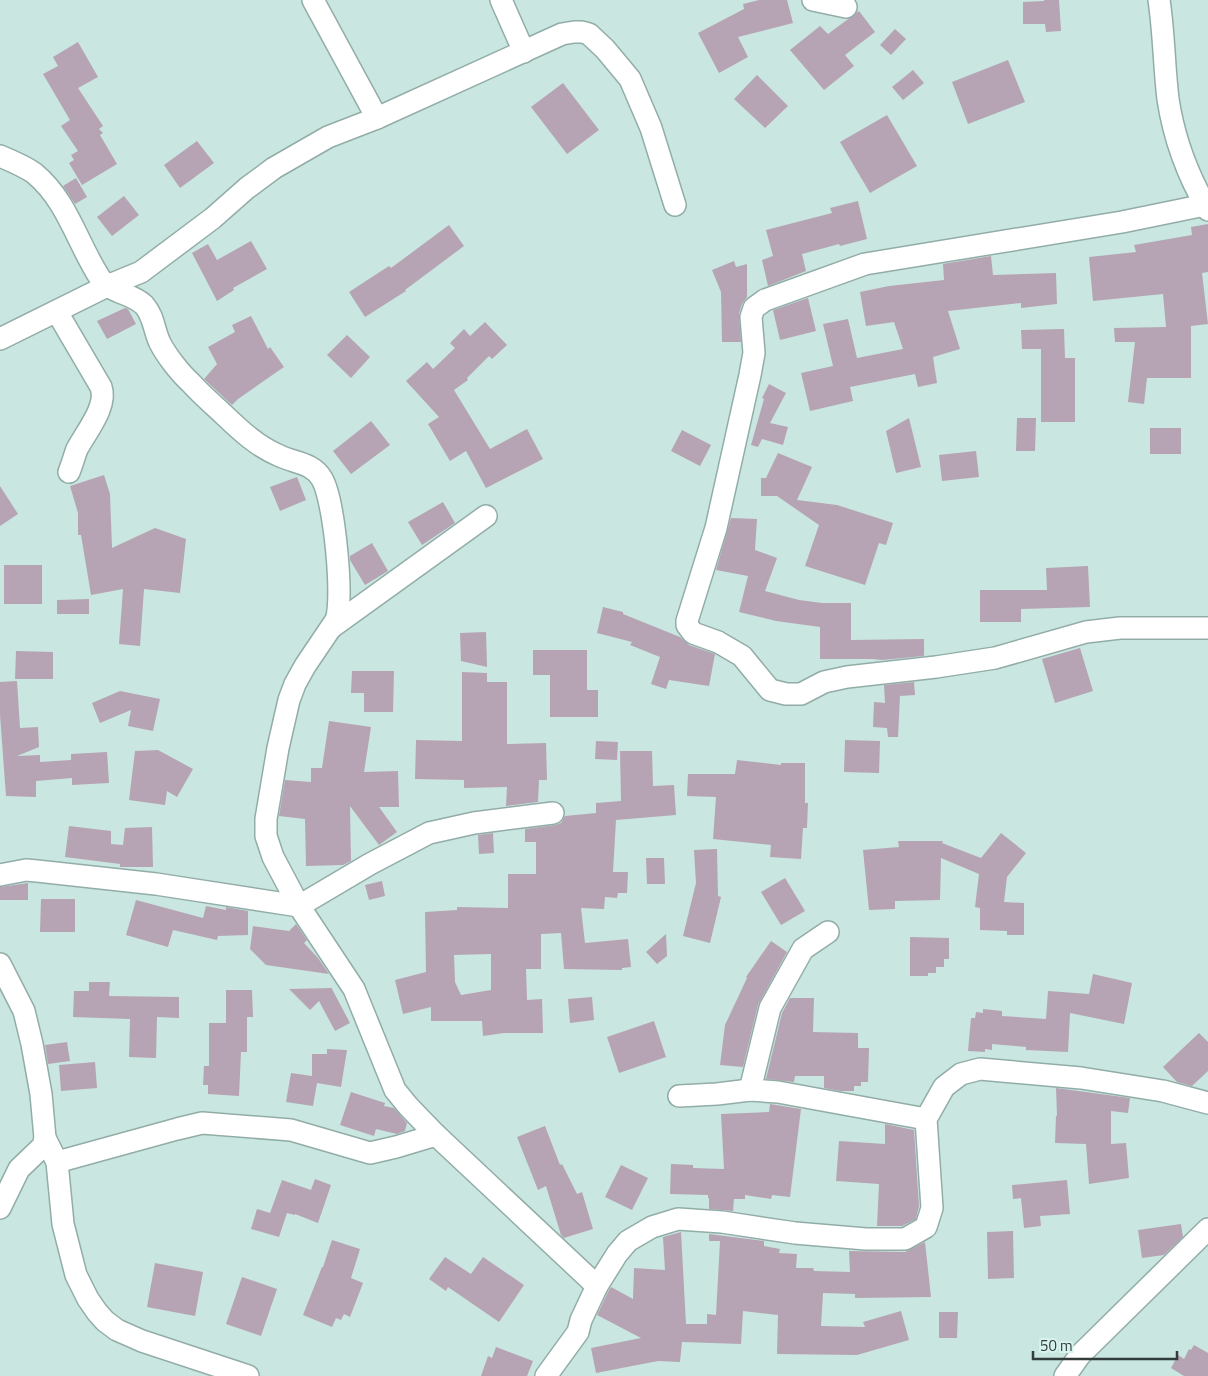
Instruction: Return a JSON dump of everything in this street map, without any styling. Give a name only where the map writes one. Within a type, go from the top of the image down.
[{"type":"street","points":[[314,0],[377,118]]},
{"type":"street","points":[[501,0],[524,52]]},
{"type":"street","points":[[813,0],[846,6]]},
{"type":"street","points":[[1159,0],[1168,99],[1174,129],[1186,168],[1207,208],[864,264],[765,300],[754,308],[751,317],[754,353],[750,375],[716,528],[687,625],[693,633],[718,642],[742,656],[770,690],[786,694],[802,694],[824,682],[847,676],[936,667],[994,658],[1086,632],[1120,628],[1208,628]]},
{"type":"street","points":[[0,340],[107,286],[141,272],[213,218],[246,188],[274,168],[328,137],[377,118],[562,34],[582,32],[589,34],[605,49],[630,79],[651,128],[675,205]]},
{"type":"street","points":[[0,156],[23,166],[33,173],[63,206],[94,269],[107,286],[143,304],[150,314],[160,342],[189,382],[251,440],[282,458],[310,467],[321,478],[328,492],[332,514],[339,613],[292,692],[278,748],[266,819],[266,836],[273,857],[298,906],[354,989],[395,1090],[436,1134],[597,1286]]},
{"type":"street","points":[[56,312],[103,393],[103,400],[77,450],[69,472]]},
{"type":"street","points":[[332,627],[486,516]]},
{"type":"street","points":[[0,875],[26,870],[46,872],[156,884],[298,906],[370,864],[429,833],[474,823],[554,813]]},
{"type":"street","points":[[750,1090],[770,1008],[803,949],[828,932]]},
{"type":"street","points":[[0,964],[24,1012],[41,1094],[46,1138],[57,1162],[63,1224],[76,1275],[88,1299],[105,1321],[117,1330],[142,1341],[248,1376]]},
{"type":"street","points":[[546,1376],[578,1332],[581,1320],[597,1286],[617,1254],[628,1241],[652,1227],[678,1219],[722,1222],[795,1233],[866,1239],[905,1239],[926,1227],[932,1208],[926,1119],[944,1087],[961,1074],[980,1069],[1081,1078],[1163,1091],[1208,1103]]},
{"type":"street","points":[[679,1096],[750,1090],[778,1092],[926,1119]]},
{"type":"street","points":[[57,1162],[177,1128],[202,1124],[291,1130],[370,1153],[436,1134]]},
{"type":"street","points":[[0,1208],[20,1169],[43,1146],[46,1138]]},
{"type":"street","points":[[1065,1376],[1080,1355],[1205,1238]]},
{"type":"building","points":[[759,0],[787,0],[793,23],[738,37],[748,57],[719,73],[698,33],[744,9],[743,4]]},
{"type":"building","points":[[1059,0],[1061,31],[1046,32],[1045,24],[1023,24],[1023,2]]},
{"type":"building","points":[[859,11],[875,32],[845,55],[854,66],[824,90],[790,50],[820,26],[828,34]]},
{"type":"building","points":[[895,29],[906,39],[891,55],[880,45]]},
{"type":"building","points":[[78,42],[98,77],[78,88],[103,126],[99,129],[103,133],[100,135],[117,164],[82,185],[69,163],[74,160],[71,155],[78,151],[61,126],[70,120],[43,74],[58,66],[53,57]]},
{"type":"building","points":[[1008,60],[1025,102],[968,124],[952,82]]},
{"type":"building","points":[[913,70],[924,83],[903,100],[892,87]]},
{"type":"building","points":[[757,75],[788,106],[765,128],[734,99]]},
{"type":"building","points":[[563,83],[599,130],[567,154],[531,107]]},
{"type":"building","points":[[887,115],[917,166],[870,193],[840,142]]},
{"type":"building","points":[[197,141],[214,163],[180,188],[164,165]]},
{"type":"building","points":[[76,178],[87,197],[75,204],[63,186]]},
{"type":"building","points":[[124,196],[139,215],[112,236],[97,217]]},
{"type":"building","points":[[858,201],[867,239],[802,254],[806,271],[768,286],[762,260],[773,256],[766,230],[832,213],[830,208]]},
{"type":"building","points":[[1208,224],[1208,272],[1202,273],[1208,324],[1191,326],[1191,378],[1147,378],[1144,404],[1128,402],[1135,342],[1115,342],[1114,328],[1166,327],[1163,294],[1093,301],[1089,257],[1136,252],[1134,245],[1192,235],[1191,227]]},
{"type":"building","points":[[449,225],[464,246],[406,291],[365,317],[349,292],[389,266],[391,268]]},
{"type":"building","points":[[251,241],[267,269],[233,288],[234,290],[217,301],[192,253],[208,244],[217,260]]},
{"type":"building","points":[[991,256],[993,275],[1056,273],[1057,304],[1021,308],[1021,303],[948,311],[960,349],[933,357],[937,383],[918,387],[915,374],[850,387],[853,401],[810,411],[801,373],[833,366],[823,324],[848,319],[857,358],[903,349],[894,322],[866,326],[860,292],[889,286],[944,280],[943,264]]},
{"type":"building","points":[[734,261],[736,267],[747,264],[747,297],[739,313],[741,342],[722,342],[721,292],[712,270]]},
{"type":"building","points":[[808,298],[816,331],[780,340],[773,310]]},
{"type":"building","points":[[125,308],[128,309],[136,324],[107,339],[97,321]]},
{"type":"building","points":[[251,316],[268,349],[270,347],[284,367],[232,405],[204,379],[217,364],[208,347],[235,332],[232,325]]},
{"type":"building","points":[[485,322],[507,345],[492,359],[489,356],[467,378],[468,380],[454,390],[490,449],[527,429],[543,459],[486,488],[466,451],[450,461],[428,424],[439,417],[406,381],[427,362],[433,369],[455,348],[450,343],[464,329],[470,336]]},
{"type":"building","points":[[1064,329],[1065,358],[1075,358],[1075,422],[1041,422],[1041,349],[1022,349],[1021,330]]},
{"type":"building","points":[[347,335],[370,357],[351,378],[327,355]]},
{"type":"building","points":[[769,384],[786,393],[770,423],[788,427],[783,445],[762,439],[758,447],[751,445],[764,399],[762,398]]},
{"type":"building","points":[[909,418],[921,467],[896,473],[886,431]]},
{"type":"building","points":[[1017,418],[1036,418],[1035,451],[1016,451]]},
{"type":"building","points":[[371,421],[390,445],[351,474],[333,451]]},
{"type":"building","points":[[1150,428],[1181,428],[1181,454],[1150,454]]},
{"type":"building","points":[[682,430],[711,445],[700,466],[671,451]]},
{"type":"building","points":[[976,451],[979,477],[942,481],[939,455]]},
{"type":"building","points":[[778,453],[812,467],[797,500],[837,505],[893,523],[886,545],[879,543],[865,585],[805,566],[819,525],[777,496],[761,496],[761,478],[766,478]]},
{"type":"building","points":[[104,475],[110,494],[112,548],[155,528],[186,539],[180,593],[144,589],[140,646],[119,644],[123,589],[91,595],[81,535],[78,535],[78,513],[70,486]]},
{"type":"building","points":[[297,477],[306,500],[280,511],[270,487]]},
{"type":"building","points":[[0,486],[18,514],[0,526]]},
{"type":"building","points":[[443,502],[455,523],[422,545],[408,522]]},
{"type":"building","points":[[731,518],[757,519],[755,550],[777,558],[765,591],[799,600],[822,603],[851,603],[851,640],[924,639],[924,656],[882,660],[820,659],[820,627],[776,621],[739,612],[748,576],[716,570]]},
{"type":"building","points":[[372,543],[388,571],[365,585],[350,560],[350,556]]},
{"type":"building","points":[[4,565],[42,565],[42,604],[4,604]]},
{"type":"building","points":[[1088,566],[1090,607],[1021,609],[1021,622],[980,622],[980,590],[1047,590],[1046,568]]},
{"type":"building","points":[[89,599],[89,614],[57,614],[57,600]]},
{"type":"building","points":[[603,607],[623,612],[623,614],[680,637],[689,645],[715,654],[709,686],[669,680],[666,689],[651,684],[660,657],[630,645],[632,642],[597,633]]},
{"type":"building","points":[[486,632],[487,667],[461,661],[460,633]]},
{"type":"building","points":[[1080,648],[1093,691],[1055,703],[1042,659]]},
{"type":"building","points":[[533,650],[587,650],[587,690],[598,690],[598,717],[550,717],[550,675],[533,675]]},
{"type":"building","points":[[16,651],[53,652],[53,679],[15,679]]},
{"type":"building","points":[[352,671],[394,671],[393,712],[364,712],[364,693],[351,693]]},
{"type":"building","points":[[462,672],[487,673],[487,682],[507,682],[507,744],[546,743],[547,780],[539,780],[538,802],[506,806],[507,787],[464,788],[464,780],[415,779],[416,740],[462,741]]},
{"type":"building","points":[[17,681],[20,728],[38,727],[39,747],[17,756],[40,755],[40,762],[71,760],[71,754],[107,752],[109,783],[72,785],[72,778],[36,781],[36,797],[6,796],[0,715],[0,682]]},
{"type":"building","points":[[914,682],[915,695],[900,696],[898,737],[888,737],[887,728],[873,727],[874,702],[885,703],[884,685]]},
{"type":"building","points":[[120,691],[160,699],[153,731],[128,726],[131,710],[100,723],[92,703]]},
{"type":"building","points":[[329,721],[371,727],[364,772],[398,771],[399,807],[379,807],[397,832],[379,845],[350,806],[351,861],[343,865],[306,866],[305,819],[279,816],[285,780],[311,782],[311,768],[322,768]]},
{"type":"building","points":[[845,740],[880,741],[879,773],[844,772]]},
{"type":"building","points":[[596,741],[618,742],[617,760],[595,759]]},
{"type":"building","points":[[158,750],[193,769],[177,797],[167,791],[165,805],[129,800],[135,751]]},
{"type":"building","points":[[620,751],[652,751],[653,786],[674,785],[676,815],[616,820],[613,872],[628,872],[627,893],[618,893],[617,898],[605,897],[604,909],[581,908],[585,943],[628,939],[631,967],[622,968],[622,970],[564,969],[561,933],[541,934],[541,969],[526,969],[527,1000],[542,999],[543,1033],[504,1033],[483,1036],[482,1021],[431,1021],[431,1007],[403,1014],[395,980],[426,972],[425,912],[457,910],[457,907],[508,908],[508,874],[536,874],[536,842],[525,842],[525,829],[555,825],[561,823],[565,816],[596,813],[596,803],[621,801]],"holes":[[[491,954],[491,990],[461,995],[455,982],[454,955]]]},
{"type":"building","points":[[737,760],[781,765],[781,763],[805,763],[805,803],[808,803],[807,828],[803,828],[801,859],[770,857],[771,845],[713,839],[716,797],[687,796],[688,774],[735,774]]},
{"type":"building","points":[[69,826],[111,831],[111,844],[123,845],[125,828],[152,827],[153,867],[120,867],[120,864],[65,857]]},
{"type":"building","points":[[493,833],[494,853],[479,854],[478,835]]},
{"type":"building","points":[[1001,833],[1026,853],[1007,877],[1004,902],[1024,903],[1024,935],[1007,935],[1007,931],[980,930],[980,908],[975,907],[979,874],[941,858],[940,900],[895,901],[895,909],[869,910],[863,850],[899,847],[898,841],[943,841],[942,843],[981,858]]},
{"type":"building","points":[[717,849],[718,896],[721,897],[710,943],[683,936],[696,883],[694,850]]},
{"type":"building","points":[[646,858],[664,858],[665,884],[647,884]]},
{"type":"building","points":[[785,878],[805,911],[781,925],[761,892]]},
{"type":"building","points":[[382,881],[385,896],[369,900],[365,885]]},
{"type":"building","points":[[28,883],[28,900],[0,900],[0,887]]},
{"type":"building","points":[[41,899],[75,899],[75,932],[40,932]]},
{"type":"building","points":[[136,900],[203,918],[206,906],[226,910],[226,907],[248,911],[248,935],[218,936],[217,940],[173,930],[168,947],[126,935]]},
{"type":"building","points":[[296,924],[307,940],[304,943],[329,974],[266,965],[250,949],[253,926],[289,931]]},
{"type":"building","points":[[666,934],[667,956],[657,964],[646,952]]},
{"type":"building","points":[[910,937],[949,938],[949,959],[944,959],[944,967],[936,967],[936,973],[928,973],[928,976],[910,976]]},
{"type":"building","points":[[771,941],[787,952],[758,1005],[743,1067],[720,1065],[725,1025],[746,977]]},
{"type":"building","points":[[1093,974],[1132,983],[1124,1024],[1070,1013],[1068,1052],[1026,1050],[1026,1047],[992,1044],[992,1050],[985,1049],[985,1052],[968,1051],[971,1018],[975,1018],[976,1012],[983,1013],[983,1009],[1002,1011],[1002,1016],[1046,1019],[1048,991],[1089,994]]},
{"type":"building","points":[[89,982],[110,982],[109,996],[179,997],[179,1018],[157,1017],[156,1058],[129,1057],[130,1019],[73,1017],[74,991],[89,991]]},
{"type":"building","points":[[332,988],[350,1023],[335,1031],[319,1001],[310,1010],[289,989]]},
{"type":"building","points":[[226,990],[252,990],[253,1017],[247,1017],[247,1052],[241,1052],[239,1096],[208,1094],[208,1085],[203,1085],[204,1066],[209,1066],[209,1023],[226,1023]]},
{"type":"building","points":[[592,997],[594,1020],[570,1023],[568,999]]},
{"type":"building","points":[[790,998],[814,998],[813,1032],[858,1033],[858,1048],[869,1048],[868,1082],[861,1082],[861,1086],[854,1086],[854,1091],[840,1091],[824,1088],[824,1076],[795,1076],[794,1082],[766,1079],[782,1013]]},
{"type":"building","points":[[654,1021],[666,1057],[619,1073],[607,1037]]},
{"type":"building","points":[[1199,1033],[1208,1042],[1208,1071],[1192,1086],[1177,1082],[1163,1067]]},
{"type":"building","points":[[67,1042],[70,1061],[48,1064],[45,1045]]},
{"type":"building","points":[[327,1049],[347,1050],[341,1087],[317,1083],[313,1106],[286,1102],[291,1073],[312,1076],[312,1054],[327,1054]]},
{"type":"building","points":[[95,1062],[97,1088],[61,1091],[59,1065]]},
{"type":"building","points":[[1056,1088],[1130,1098],[1128,1113],[1111,1111],[1111,1144],[1126,1143],[1129,1178],[1089,1184],[1086,1144],[1055,1143],[1057,1116]]},
{"type":"building","points":[[351,1092],[385,1103],[384,1106],[394,1108],[407,1123],[405,1131],[397,1134],[376,1129],[374,1136],[340,1125]]},
{"type":"building","points":[[770,1104],[801,1109],[790,1197],[772,1195],[771,1199],[745,1195],[745,1199],[734,1199],[733,1211],[709,1209],[708,1195],[670,1194],[671,1164],[693,1165],[693,1168],[724,1169],[721,1114],[769,1112]]},
{"type":"building","points":[[885,1124],[914,1130],[919,1206],[916,1219],[902,1226],[877,1226],[879,1184],[836,1181],[839,1141],[885,1144]]},
{"type":"building","points":[[545,1126],[560,1165],[562,1164],[577,1194],[582,1192],[593,1229],[564,1238],[561,1235],[546,1186],[538,1190],[517,1137]]},
{"type":"building","points":[[621,1165],[648,1178],[632,1210],[605,1197]]},
{"type":"building","points":[[315,1179],[331,1185],[318,1223],[295,1214],[287,1213],[279,1237],[251,1229],[257,1209],[270,1213],[282,1180],[311,1190]]},
{"type":"building","points":[[1067,1180],[1070,1214],[1040,1216],[1041,1226],[1024,1228],[1021,1198],[1013,1199],[1012,1185]]},
{"type":"building","points":[[1181,1224],[1183,1237],[1164,1255],[1142,1258],[1138,1230]]},
{"type":"building","points":[[1013,1231],[1014,1278],[988,1279],[987,1232]]},
{"type":"building","points":[[681,1232],[686,1324],[707,1324],[707,1314],[716,1315],[720,1241],[709,1241],[709,1234],[764,1241],[764,1246],[780,1249],[779,1253],[797,1254],[796,1268],[813,1268],[814,1271],[850,1272],[849,1251],[905,1252],[925,1242],[931,1297],[855,1298],[855,1294],[823,1293],[821,1326],[865,1327],[863,1322],[901,1311],[909,1340],[857,1355],[777,1354],[778,1315],[743,1311],[741,1344],[682,1342],[680,1362],[658,1361],[596,1373],[591,1348],[641,1338],[597,1315],[611,1287],[633,1299],[634,1268],[665,1270],[663,1237]]},
{"type":"building","points":[[332,1240],[360,1249],[351,1278],[363,1283],[350,1317],[344,1314],[341,1320],[336,1318],[332,1327],[303,1315]]},
{"type":"building","points":[[445,1257],[471,1274],[483,1257],[524,1285],[499,1322],[448,1287],[446,1291],[429,1279]]},
{"type":"building","points":[[155,1263],[203,1272],[195,1316],[147,1307]]},
{"type":"building","points":[[242,1277],[277,1289],[261,1336],[226,1324]]},
{"type":"building","points":[[939,1312],[958,1312],[957,1338],[939,1338]]},
{"type":"building","points":[[1194,1345],[1208,1353],[1208,1376],[1184,1376],[1171,1368],[1178,1355],[1184,1359],[1189,1349],[1191,1350]]},
{"type":"building","points":[[496,1347],[533,1361],[527,1376],[481,1376],[488,1356],[492,1358]]}]
